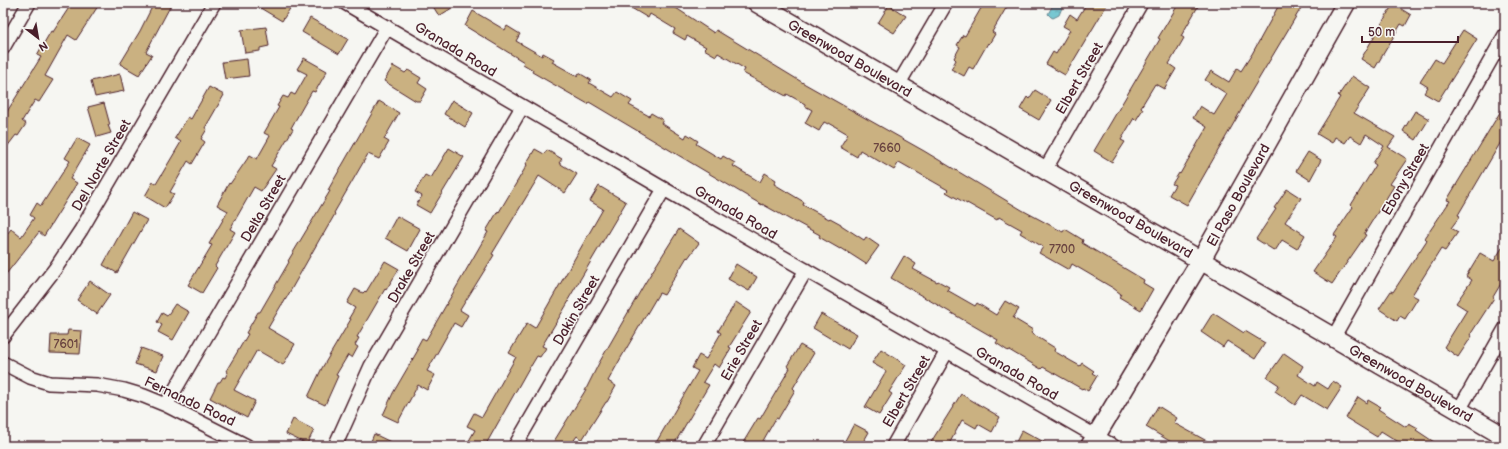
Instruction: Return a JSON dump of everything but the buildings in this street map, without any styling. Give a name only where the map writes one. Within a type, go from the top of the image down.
[{"type":"street","points":[[3,48],[29,3]]},
{"type":"street","name":"Del Norte Street","points":[[3,336],[50,276],[81,230],[214,3]]},
{"type":"street","name":"Granada Road","points":[[345,3],[947,352],[1093,441],[1113,446]]},
{"type":"street","points":[[898,85],[946,3]]},
{"type":"street","name":"Elbert Street","points":[[1045,170],[1141,3]]},
{"type":"street","name":"El Paso Boulevard","points":[[1093,441],[1201,260],[1346,3]]},
{"type":"street","name":"Greenwood Boulevard","points":[[765,5],[898,85],[1505,437]]},
{"type":"street","name":"Delta Street","points":[[166,405],[387,27]]},
{"type":"street","name":"Ebony Street","points":[[1333,338],[1505,35]]},
{"type":"street","name":"Drake Street","points":[[335,446],[371,366],[522,107]]},
{"type":"street","name":"Dakin Street","points":[[515,446],[664,189]]},
{"type":"street","name":"Erie Street","points":[[704,446],[806,270]]},
{"type":"street","points":[[1459,410],[1505,329]]},
{"type":"street","name":"Elbert Street","points":[[893,446],[947,352]]},
{"type":"street","name":"Fernando Road","points":[[3,363],[17,371],[49,383],[97,385],[124,390],[166,405],[247,446]]},
{"type":"water","points":[[1054,3],[1064,3],[1059,15],[1053,18],[1048,14]]}]
